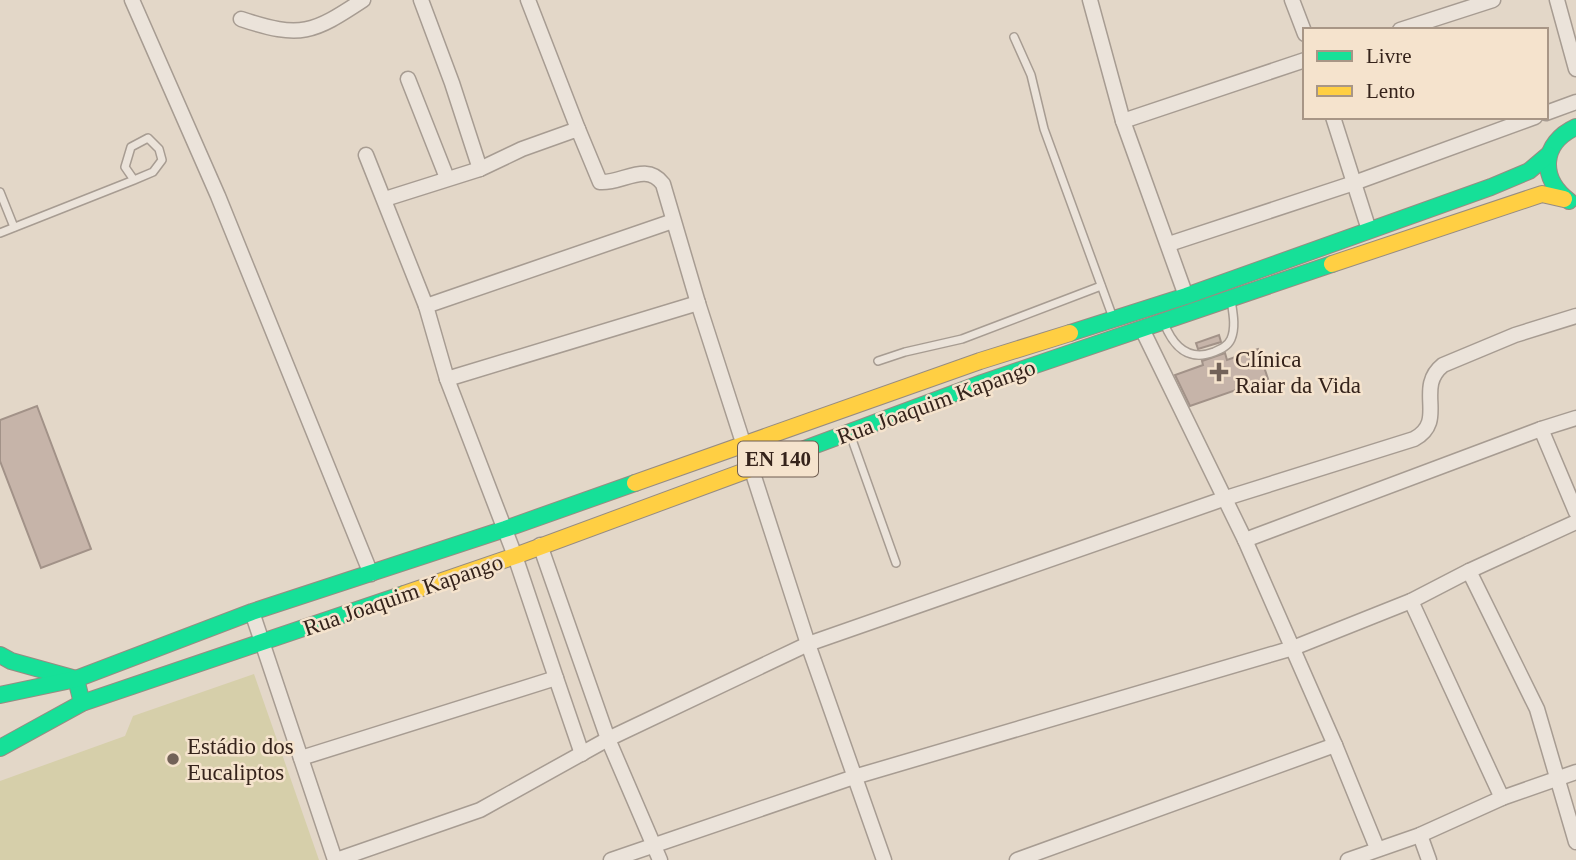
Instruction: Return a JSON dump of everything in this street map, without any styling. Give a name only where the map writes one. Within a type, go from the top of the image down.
[{"type":"main road","name":"EN 140","points":[[1570,202],[1552,187],[1547,171],[1548,155],[1560,135],[1576,127]]},
{"type":"main road","name":"Rua Joaquim Kapango","points":[[0,695],[76,680],[252,612],[505,528],[981,361],[1186,296],[1491,187],[1529,171],[1548,155]]},
{"type":"main road","name":"Rua Joaquim Kapango","points":[[0,748],[82,703],[515,556],[982,383],[1542,194],[1570,202]]},
{"type":"main road","points":[[0,655],[10,661],[76,680],[82,703]]},
{"type":"street","points":[[132,0],[218,196],[371,574]]},
{"type":"street","points":[[241,19],[259,25],[301,31],[331,21],[363,0]]},
{"type":"street","points":[[421,0],[480,169]]},
{"type":"street","points":[[528,0],[600,182],[635,174],[652,174],[663,184],[743,446],[808,644],[884,860]]},
{"type":"street","points":[[1292,0],[1303,29]]},
{"type":"street","points":[[1405,28],[1493,0]]},
{"type":"street","points":[[1557,0],[1576,69]]},
{"type":"street","points":[[1094,1],[1123,121],[1186,296]]},
{"type":"street","points":[[1123,121],[1303,61]]},
{"type":"street","points":[[408,79],[447,178]]},
{"type":"street","points":[[1548,112],[1576,103]]},
{"type":"street","points":[[1334,119],[1368,230]]},
{"type":"street","points":[[1169,244],[1354,183],[1530,119]]},
{"type":"street","points":[[385,200],[480,169],[522,149],[578,129]]},
{"type":"street","points":[[366,155],[426,306],[447,379],[505,528],[582,754]]},
{"type":"street","points":[[426,306],[673,221]]},
{"type":"street","points":[[447,379],[698,303]]},
{"type":"street","points":[[252,612],[335,860],[480,810],[608,739],[808,644],[1226,498],[1420,436],[1429,423],[1431,379],[1435,371],[1443,365],[1515,335],[1576,316]]},
{"type":"street","points":[[1142,329],[1226,498],[1335,745],[1377,848]]},
{"type":"street","points":[[1245,540],[1576,418]]},
{"type":"street","points":[[1541,429],[1576,512]]},
{"type":"street","points":[[611,860],[854,777],[1293,648],[1411,601],[1576,522]]},
{"type":"street","points":[[540,545],[608,739],[660,860]]},
{"type":"street","points":[[1469,571],[1537,709],[1576,842]]},
{"type":"street","points":[[1411,601],[1502,798]]},
{"type":"street","points":[[301,758],[556,678]]},
{"type":"street","points":[[1017,860],[1335,745]]},
{"type":"street","points":[[1348,860],[1420,835],[1502,798],[1576,772]]},
{"type":"street","points":[[1420,835],[1429,860]]},
{"type":"lane","points":[[1014,37],[1031,75],[1044,129],[1114,319]]},
{"type":"lane","points":[[0,233],[134,180],[153,172],[162,160],[159,149],[148,138],[131,147],[125,167],[134,180]]},
{"type":"lane","points":[[0,192],[14,227]]},
{"type":"lane","points":[[878,361],[972,335],[1101,286]]},
{"type":"lane","points":[[1164,322],[1170,337],[1183,352],[1194,355],[1212,353],[1224,347],[1231,339],[1234,318],[1231,300]]},
{"type":"lane","points":[[850,433],[896,563]]},
{"type":"shaded area","name":"Estádio dos Eucaliptos","points":[[254,674],[319,860],[0,860],[0,781],[125,736],[133,716]]},
{"type":"building","points":[[1219,335],[1221,342],[1198,349],[1196,343]]},
{"type":"building","points":[[1258,349],[1268,379],[1190,406],[1175,375],[1203,365],[1202,361],[1225,353],[1227,360]]},
{"type":"building","points":[[37,406],[91,549],[41,568],[0,461],[0,420]]},
{"type":"traffic: fast","points":[[1569,201],[1553,182],[1548,161],[1556,142],[1576,127]]},
{"type":"traffic: fast","points":[[1070,333],[1186,296],[1491,187],[1529,171],[1548,155]]},
{"type":"traffic: fast","points":[[775,460],[982,383],[1332,264]]},
{"type":"traffic: fast","points":[[0,695],[76,679],[252,612],[635,483]]},
{"type":"traffic: fast","points":[[0,748],[82,703],[404,594]]},
{"type":"traffic: fast","points":[[0,655],[11,661],[76,679],[82,703]]},
{"type":"traffic: slow","points":[[1332,264],[1542,194],[1564,199]]},
{"type":"traffic: slow","points":[[635,483],[980,361],[1070,333]]},
{"type":"traffic: slow","points":[[404,594],[775,460]]},
{"type":"place","name":"Clínica Raiar da Vida","points":[[1219,372]]},
{"type":"place","name":"Estádio dos Eucaliptos","points":[[173,759]]}]
